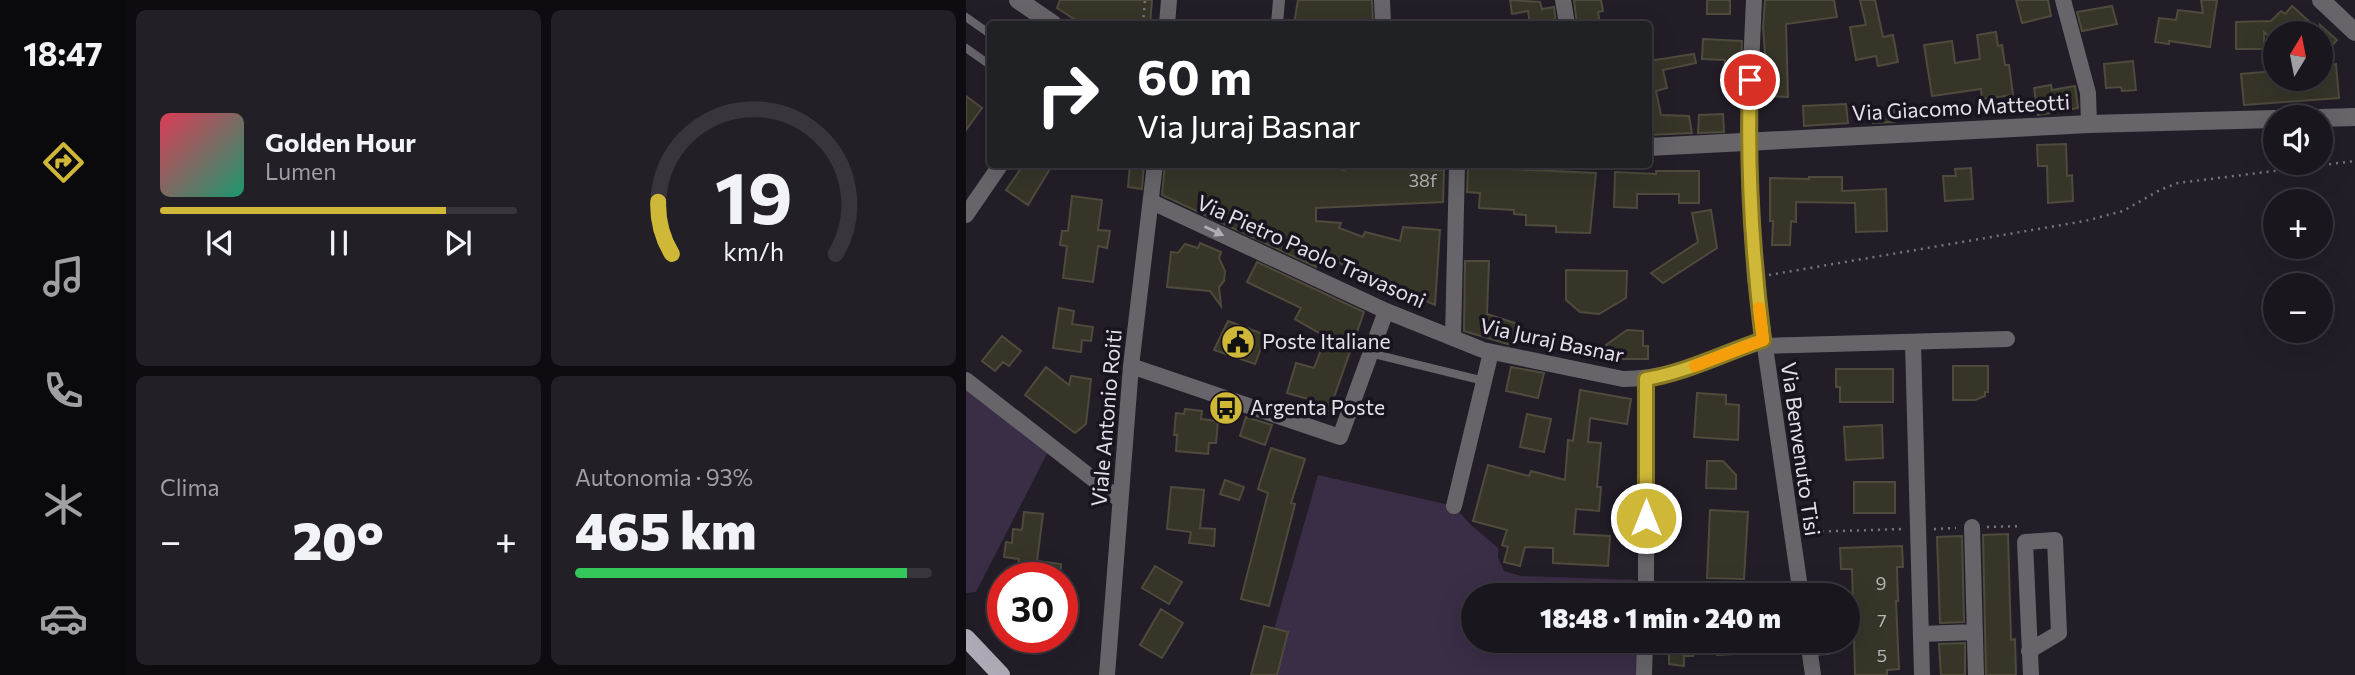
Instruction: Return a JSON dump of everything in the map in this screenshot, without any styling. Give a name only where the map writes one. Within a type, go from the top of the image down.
[{"type":"main road","points":[[966,638],[1001,675]]},
{"type":"street","points":[[1018,0],[1049,21]]},
{"type":"street","points":[[1167,21],[1169,0]]},
{"type":"street","points":[[1277,21],[1279,0]]},
{"type":"street","points":[[1382,0],[1383,21]]},
{"type":"street","points":[[1563,0],[1566,21]]},
{"type":"street","name":"Via Benvenuto Tisi","points":[[1754,0],[1748,141],[1755,278],[1799,583]]},
{"type":"street","points":[[2063,0],[2088,93],[2089,124]]},
{"type":"street","points":[[2328,2],[2353,31]]},
{"type":"street","points":[[2333,118],[2355,117]]},
{"type":"street","name":"Via Giacomo Matteotti","points":[[1652,147],[2089,124],[2263,119]]},
{"type":"street","points":[[966,215],[998,168]]},
{"type":"street","name":"Viale Antonio Roiti","points":[[1107,675],[1131,366],[1155,168]]},
{"type":"street","points":[[1453,338],[1457,168]]},
{"type":"street","name":"Via Pietro Paolo Travasoni","points":[[1152,202],[1386,311],[1453,338]]},
{"type":"street","points":[[1131,366],[1340,437],[1386,311]]},
{"type":"street","name":"Via Juraj Basnar","points":[[1453,338],[1491,352],[1623,379],[1663,376],[1764,343],[1913,343],[2007,339]]},
{"type":"street","points":[[1913,343],[1922,675]]},
{"type":"street","points":[[1454,506],[1491,352]]},
{"type":"street","points":[[1646,379],[1646,583]]},
{"type":"street","points":[[966,380],[1120,500]]},
{"type":"street","points":[[1972,527],[1976,675]]},
{"type":"street","points":[[2029,651],[2059,634],[2055,540],[2025,542],[2029,651],[2031,675]]},
{"type":"street","points":[[1921,634],[1975,632]]},
{"type":"street","points":[[1644,675],[1645,653]]},
{"type":"street","points":[[1810,653],[1813,675]]},
{"type":"lane","points":[[966,17],[987,32]]},
{"type":"lane","points":[[966,48],[987,63]]},
{"type":"lane","points":[[1370,353],[1484,381]]},
{"type":"path","points":[[1143,21],[1145,0]]},
{"type":"path","points":[[1755,278],[2085,221],[2123,211],[2160,190],[2196,179],[2355,161]]},
{"type":"shaded area","points":[[966,380],[1051,446],[991,562],[987,562],[987,571],[976,592],[966,593]]},
{"type":"shaded area","points":[[1318,475],[1454,506],[1498,548],[1498,558],[1504,571],[1521,576],[1635,580],[1635,583],[1461,583],[1461,653],[1636,653],[1637,675],[1261,675]]},
{"type":"building","points":[[1060,0],[1152,0],[1150,21],[1077,21],[1057,8]]},
{"type":"building","points":[[1298,0],[1372,0],[1373,21],[1294,21]]},
{"type":"building","points":[[1510,0],[1540,2],[1542,9],[1554,7],[1556,21],[1530,21],[1528,11],[1512,14]]},
{"type":"building","points":[[1574,0],[1601,0],[1603,11],[1598,12],[1600,21],[1577,21]]},
{"type":"building","points":[[1707,0],[1730,0],[1730,14],[1707,14]]},
{"type":"building","points":[[1765,0],[1834,0],[1837,17],[1786,24],[1788,97],[1768,96],[1763,27]]},
{"type":"building","points":[[1860,0],[1875,0],[1883,37],[1893,35],[1898,62],[1878,66],[1876,56],[1856,60],[1850,27],[1866,25]]},
{"type":"building","points":[[2016,0],[2048,0],[2051,16],[2022,23]]},
{"type":"building","points":[[2201,0],[2217,0],[2210,47],[2169,41],[2169,44],[2155,42],[2159,18],[2176,20],[2178,10],[2203,13]]},
{"type":"building","points":[[2112,6],[2117,24],[2082,31],[2077,12]]},
{"type":"building","points":[[2292,6],[2309,21],[2271,21],[2281,11],[2285,14]]},
{"type":"building","points":[[2263,21],[2263,49],[2236,49],[2236,22]]},
{"type":"building","points":[[1996,32],[1998,46],[2002,45],[2005,65],[2009,65],[2013,95],[1982,99],[1981,89],[1932,96],[1924,45],[1952,41],[1955,63],[1980,59],[1977,35]]},
{"type":"building","points":[[1703,39],[1742,41],[1740,84],[1724,83],[1725,60],[1702,59]]},
{"type":"building","points":[[1694,54],[1696,63],[1663,70],[1667,88],[1656,91],[1661,115],[1689,116],[1692,133],[1652,135],[1652,60]]},
{"type":"building","points":[[2133,61],[2136,90],[2106,88],[2104,64]]},
{"type":"building","points":[[2333,64],[2336,64],[2339,98],[2244,105],[2241,74],[2263,72],[2263,91],[2333,91]]},
{"type":"building","points":[[2051,85],[2052,90],[2075,86],[2078,108],[2038,115],[2034,88]]},
{"type":"building","points":[[966,96],[982,108],[966,130]]},
{"type":"building","points":[[1846,104],[1848,123],[1804,126],[1803,106]]},
{"type":"building","points":[[1894,110],[1895,122],[1873,123],[1872,111]]},
{"type":"building","points":[[1723,114],[1724,132],[1698,133],[1699,115]]},
{"type":"building","points":[[2066,144],[2067,176],[2072,175],[2073,201],[2048,203],[2047,166],[2038,166],[2037,145]]},
{"type":"building","points":[[1021,168],[1051,168],[1028,205],[1006,190]]},
{"type":"building","points":[[1130,168],[1144,168],[1142,189],[1128,187]]},
{"type":"building","points":[[1165,168],[1444,170],[1443,202],[1316,208],[1316,221],[1341,223],[1339,228],[1363,237],[1365,232],[1400,241],[1403,227],[1440,230],[1435,305],[1319,254],[1316,267],[1162,195]]},
{"type":"building","points":[[1468,168],[1596,173],[1590,233],[1556,232],[1556,226],[1526,225],[1526,215],[1514,214],[1514,210],[1479,208],[1480,193],[1467,192]]},
{"type":"building","points":[[1971,168],[1973,199],[1945,201],[1943,176],[1956,176],[1955,169]]},
{"type":"building","points":[[1656,171],[1699,171],[1699,203],[1679,203],[1679,194],[1637,194],[1637,208],[1614,207],[1615,172],[1656,174]]},
{"type":"building","points":[[1842,177],[1842,191],[1886,189],[1887,231],[1856,232],[1855,203],[1796,202],[1796,222],[1791,221],[1790,245],[1772,245],[1770,178]]},
{"type":"building","points":[[1072,196],[1102,200],[1098,230],[1110,231],[1107,248],[1098,246],[1093,282],[1063,278],[1067,246],[1060,245],[1062,231],[1068,231]]},
{"type":"building","points":[[1711,210],[1717,248],[1663,283],[1651,273],[1698,242],[1692,213]]},
{"type":"building","points":[[1200,243],[1221,252],[1219,258],[1225,271],[1224,281],[1219,287],[1221,306],[1210,291],[1167,287],[1171,252],[1178,253],[1185,244],[1198,248]]},
{"type":"building","points":[[1465,261],[1489,261],[1487,314],[1515,323],[1514,346],[1464,331]]},
{"type":"building","points":[[1257,262],[1364,312],[1327,417],[1308,411],[1312,400],[1287,393],[1296,363],[1314,368],[1326,337],[1295,319],[1301,308],[1247,282]]},
{"type":"building","points":[[1566,270],[1627,271],[1626,298],[1599,314],[1580,312],[1566,300]]},
{"type":"building","points":[[1059,308],[1074,311],[1072,324],[1093,327],[1091,341],[1082,340],[1081,352],[1053,348]]},
{"type":"building","name":"Poste Italiane","points":[[1228,321],[1266,335],[1255,364],[1214,350]]},
{"type":"building","points":[[1627,330],[1643,331],[1643,346],[1648,346],[1648,359],[1616,359],[1606,345]]},
{"type":"building","points":[[1002,336],[1021,351],[1009,366],[1003,362],[995,371],[982,361]]},
{"type":"building","points":[[1953,366],[1988,366],[1988,392],[1985,392],[1985,396],[1975,400],[1953,400]]},
{"type":"building","points":[[1046,367],[1069,385],[1071,376],[1091,379],[1086,424],[1075,433],[1025,395]]},
{"type":"building","points":[[1511,367],[1544,373],[1538,398],[1506,391]]},
{"type":"building","points":[[1836,369],[1893,369],[1893,402],[1840,402],[1840,387],[1836,387]]},
{"type":"building","points":[[1580,390],[1631,399],[1627,424],[1590,418],[1588,442],[1601,443],[1597,487],[1601,487],[1599,511],[1576,509],[1574,534],[1610,536],[1608,566],[1553,563],[1553,548],[1525,547],[1520,566],[1504,562],[1508,547],[1502,545],[1507,530],[1473,521],[1488,465],[1529,476],[1531,471],[1565,480],[1568,440],[1573,441]]},
{"type":"building","points":[[1697,393],[1726,395],[1726,404],[1739,405],[1738,440],[1694,437]]},
{"type":"building","points":[[1185,409],[1202,411],[1201,419],[1218,421],[1216,443],[1209,443],[1208,454],[1176,451],[1176,413],[1184,414]]},
{"type":"building","points":[[1527,414],[1551,419],[1544,452],[1520,447]]},
{"type":"building","points":[[1246,417],[1272,425],[1265,445],[1240,436]]},
{"type":"building","points":[[1882,425],[1883,458],[1846,460],[1844,427]]},
{"type":"building","points":[[1271,448],[1305,459],[1291,503],[1295,504],[1269,606],[1241,599],[1268,493],[1258,489]]},
{"type":"building","points":[[1707,461],[1723,461],[1736,475],[1736,489],[1706,488]]},
{"type":"building","points":[[1225,480],[1244,487],[1239,500],[1220,494]]},
{"type":"building","points":[[1854,482],[1895,482],[1895,513],[1854,513]]},
{"type":"building","points":[[1171,487],[1204,490],[1200,528],[1215,529],[1214,546],[1189,543],[1191,532],[1167,529]]},
{"type":"building","points":[[1710,510],[1748,512],[1744,579],[1707,578]]},
{"type":"building","points":[[1024,512],[1043,514],[1037,561],[1045,562],[1019,562],[1019,559],[1004,557],[1006,542],[1012,543],[1013,529],[1022,530]]},
{"type":"building","points":[[2008,534],[2011,640],[2015,639],[2016,675],[1986,675],[1983,535]]},
{"type":"building","points":[[1962,536],[1964,622],[1940,623],[1937,537]]},
{"type":"building","points":[[1902,546],[1903,567],[1897,567],[1896,601],[1899,669],[1887,670],[1887,675],[1855,675],[1854,653],[1860,653],[1860,583],[1852,583],[1852,569],[1841,569],[1840,548]]},
{"type":"building","points":[[1155,566],[1182,582],[1169,604],[1142,588]]},
{"type":"building","points":[[1161,609],[1183,623],[1162,658],[1140,645]]},
{"type":"building","points":[[1264,626],[1288,632],[1277,675],[1251,675]]},
{"type":"building","points":[[1965,643],[1965,675],[1941,675],[1939,644]]},
{"type":"building","points":[[1693,653],[1693,656],[1684,656],[1684,666],[1669,664],[1669,654],[1663,654]]},
{"type":"building","points":[[1717,653],[1750,653],[1717,655]]},
{"type":"slow traffic","points":[[1695,366],[1763,340],[1759,308]]},
{"type":"place","name":"Poste Italiane","points":[[1238,342]]},
{"type":"place","name":"Argenta Poste","points":[[1226,408]]},
{"type":"route","points":[[1646,518],[1646,379],[1697,365],[1763,340],[1755,278],[1748,133],[1750,80]]}]
